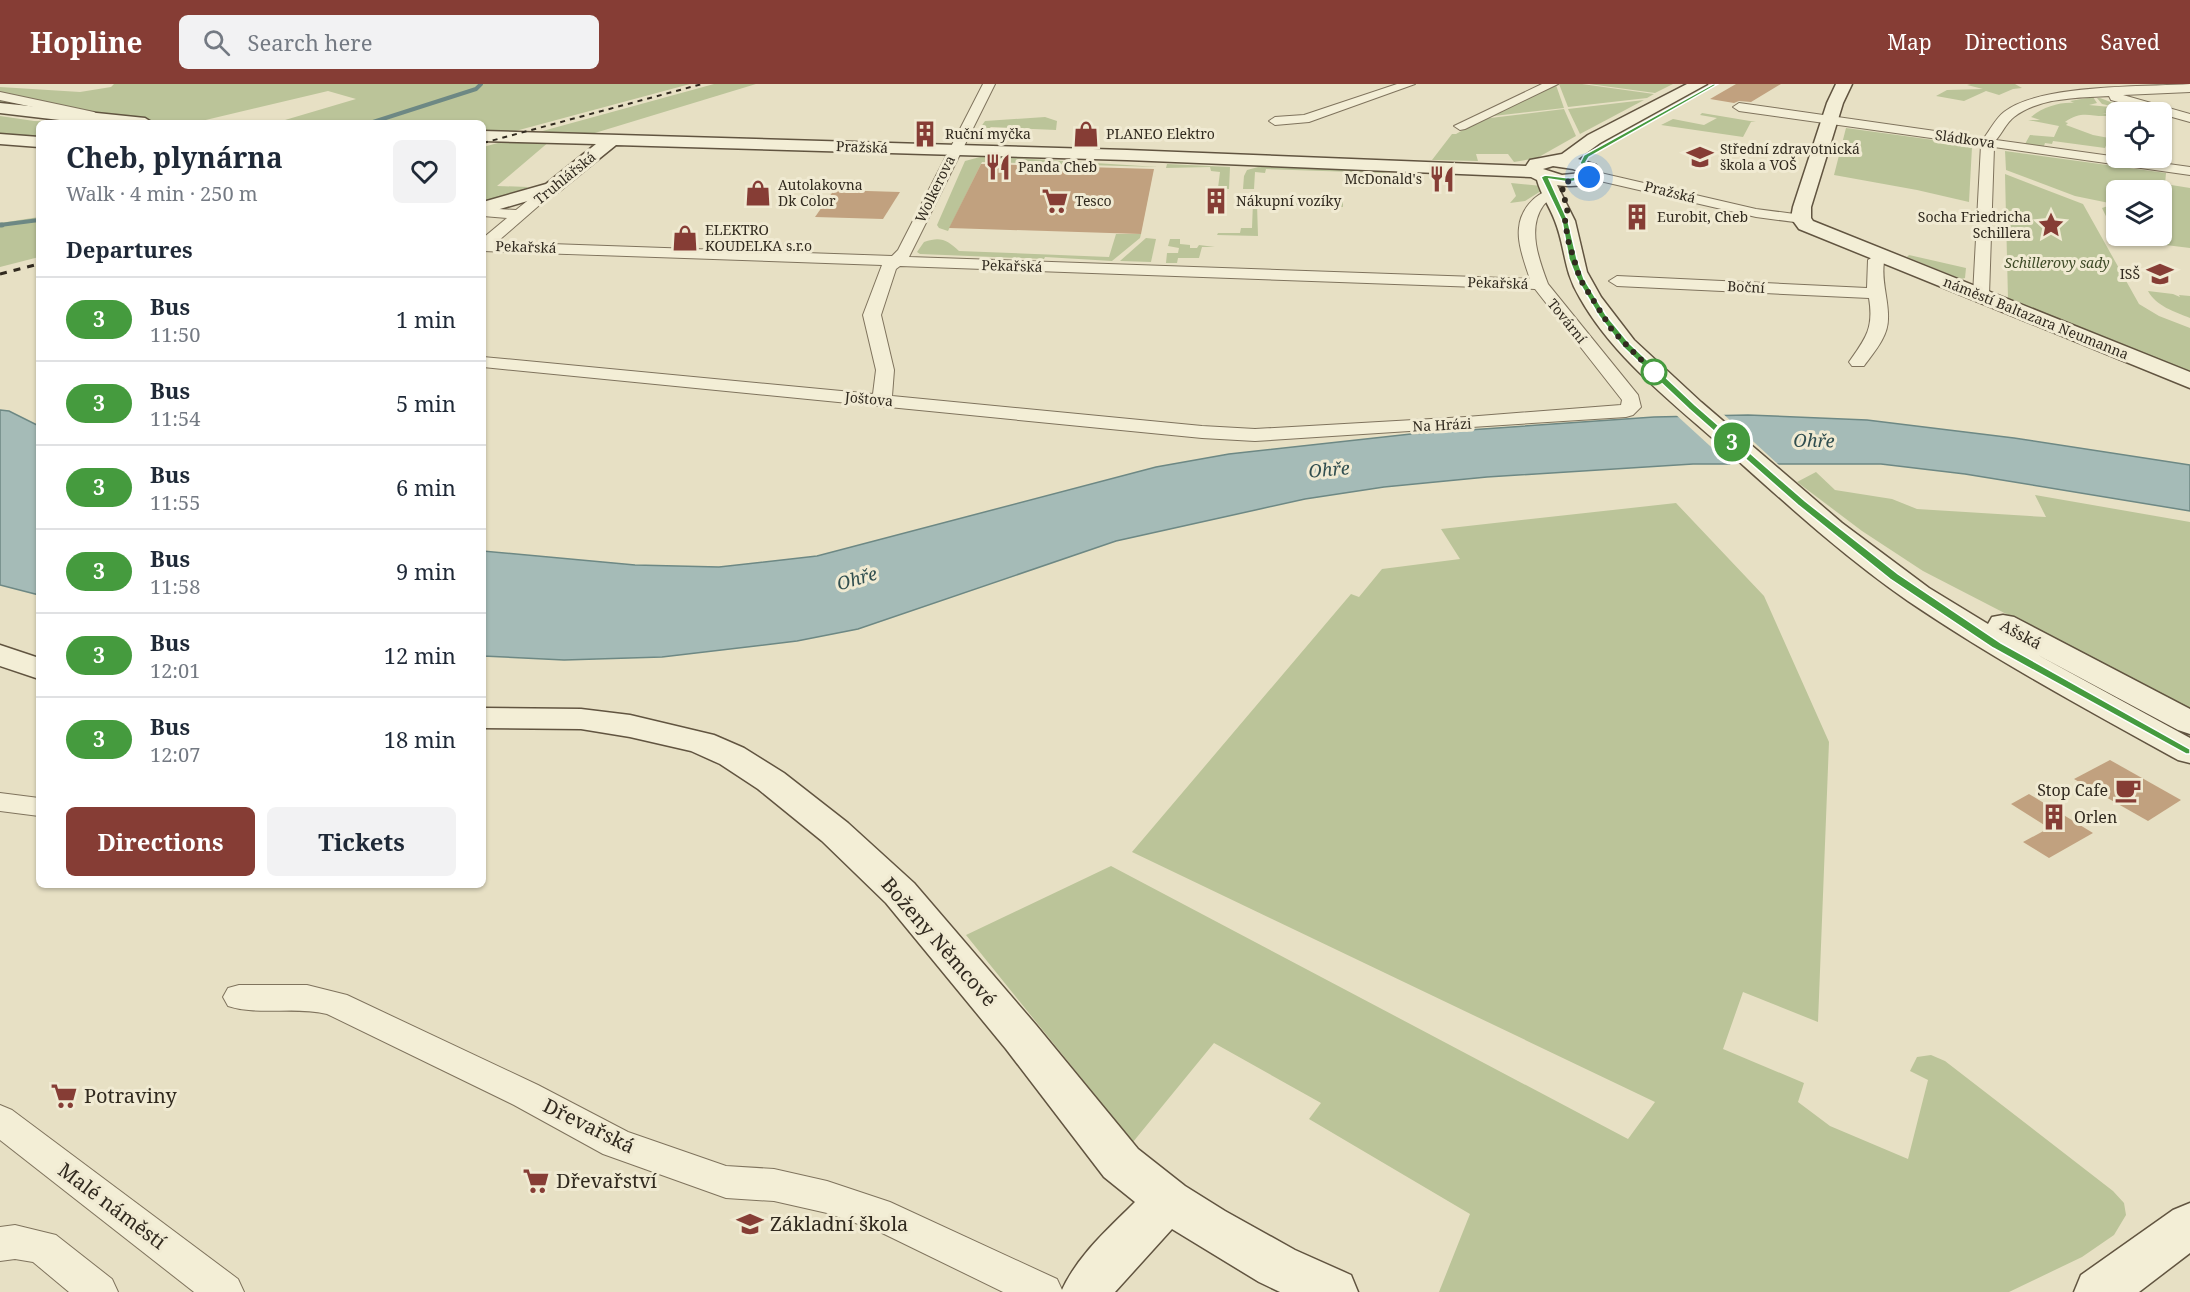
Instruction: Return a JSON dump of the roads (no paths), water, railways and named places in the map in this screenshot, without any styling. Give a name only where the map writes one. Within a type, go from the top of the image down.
[{"type":"main road","points":[[1544,174],[1594,139],[1699,84]]},
{"type":"main road","points":[[1589,171],[1582,161],[1586,156],[1715,84]]},
{"type":"main road","points":[[1802,219],[1802,207],[1844,84]]},
{"type":"main road","points":[[0,108],[108,120]]},
{"type":"main road","name":"Pražská","points":[[486,136],[1241,159],[1544,174]]},
{"type":"main road","points":[[0,139],[36,142]]},
{"type":"main road","name":"Truhlářská","points":[[552,188],[612,140]]},
{"type":"main road","points":[[1544,174],[1589,171]]},
{"type":"main road","points":[[1544,174],[1570,180],[1583,179],[1589,171]]},
{"type":"main road","name":"Ašská","points":[[1544,174],[1565,221],[1577,272],[1602,316],[1638,357],[1692,407],[1853,544],[1918,594],[1997,645],[2190,752]]},
{"type":"main road","name":"Ašská","points":[[1565,221],[1568,214],[1562,187],[1570,180]]},
{"type":"main road","points":[[486,209],[552,188]]},
{"type":"main road","name":"Pražská","points":[[1802,219],[1813,229],[1882,256]]},
{"type":"main road","name":"náměstí Baltazara Neumanna","points":[[1882,256],[2190,381]]},
{"type":"main road","name":"Ašská","points":[[1853,544],[2190,723]]},
{"type":"main road","points":[[0,655],[36,668]]},
{"type":"main road","name":"Boženy Němcové","points":[[486,718],[581,719],[630,726],[702,743],[732,756],[771,781],[835,832],[900,893],[1021,1037],[1121,1163],[1168,1201],[1277,1266],[1333,1292]]},
{"type":"main road","points":[[1086,1292],[1099,1273],[1168,1201]]},
{"type":"main road","points":[[2099,1292],[2190,1225]]},
{"type":"street","name":"Wolkerova","points":[[882,400],[885,370],[872,315],[890,267],[905,252],[989,84]]},
{"type":"street","points":[[1275,121],[1305,119],[1408,84]]},
{"type":"street","points":[[1460,126],[1552,84]]},
{"type":"street","points":[[2070,84],[2190,118]]},
{"type":"street","points":[[1981,295],[1988,142],[2008,115],[2016,108],[2056,97],[2095,92],[2190,88]]},
{"type":"street","points":[[0,96],[116,120]]},
{"type":"street","name":"Sládkova","points":[[1739,106],[2190,171]]},
{"type":"street","name":"Pražská","points":[[1589,171],[1756,213],[1802,219]]},
{"type":"street","name":"Tovární","points":[[1544,174],[1537,202],[1526,227],[1533,266],[1547,296],[1631,399],[1629,409]]},
{"type":"street","name":"Truhlářská","points":[[486,244],[552,188]]},
{"type":"street","name":"Truhlářská","points":[[486,210],[518,215]]},
{"type":"street","name":"Pekařská","points":[[486,246],[1540,284]]},
{"type":"street","points":[[1858,362],[1872,341],[1881,318],[1875,293],[1875,263],[1882,256]]},
{"type":"street","name":"Boční","points":[[1617,281],[1875,293]]},
{"type":"street","name":"Joštova","points":[[486,362],[1202,432],[1255,435]]},
{"type":"street","name":"Na Hrázi","points":[[1255,435],[1592,415],[1629,409]]},
{"type":"street","points":[[0,802],[36,807]]},
{"type":"street","name":"Dřevařská","points":[[239,997],[307,997],[335,1004],[526,1095],[616,1143],[726,1182],[774,1185],[827,1197],[890,1219],[1042,1292]]},
{"type":"street","name":"Malé náměstí","points":[[0,1120],[224,1292]]},
{"type":"street","points":[[0,1244],[15,1242],[42,1247],[98,1292]]},
{"type":"water","points":[[0,410],[9,411],[36,424],[36,594],[0,585]]},
{"type":"water","name":"Ohře","points":[[1748,415],[1867,420],[2014,438],[2190,465],[2190,511],[1965,474],[1881,464],[1693,464],[1487,477],[1384,487],[1305,499],[1116,541],[858,629],[797,641],[662,657],[564,660],[486,656],[486,551],[635,565],[719,567],[817,556],[1156,467],[1229,454],[1411,434],[1654,417]]},
{"type":"waterway","points":[[379,120],[476,89],[481,84]]},
{"type":"waterway","points":[[2,225],[0,225],[36,220]]},
{"type":"railway","points":[[486,142],[702,84]]},
{"type":"railway","points":[[0,274],[36,265]]},
{"type":"place","name":"Ruční myčka","points":[[925,134]]},
{"type":"place","name":"PLANEO Elektro","points":[[1086,134]]},
{"type":"place","name":"Střední zdravotnická škola a VOŠ","points":[[1700,157]]},
{"type":"place","name":"Panda Cheb","points":[[998,167]]},
{"type":"place","name":"McDonald's","points":[[1442,179]]},
{"type":"place","name":"Autolakovna Dk Color","points":[[758,193]]},
{"type":"place","name":"Tesco","points":[[1055,201]]},
{"type":"place","name":"Nákupní vozíky","points":[[1216,201]]},
{"type":"place","name":"Eurobit, Cheb","points":[[1637,217]]},
{"type":"place","name":"Socha Friedricha Schillera","points":[[2051,225]]},
{"type":"place","name":"ELEKTRO KOUDELKA s.r.o","points":[[685,238]]},
{"type":"place","name":"ISŠ","points":[[2160,274]]},
{"type":"place","name":"Stop Cafe","points":[[2128,790]]},
{"type":"place","name":"Orlen","points":[[2054,817]]},
{"type":"place","name":"Potraviny","points":[[64,1096]]},
{"type":"place","name":"Dřevařství","points":[[536,1181]]},
{"type":"place","name":"Základní škola","points":[[750,1224]]},
{"type":"park label","name":"Schillerovy sady","points":[[2057,263]]}]
